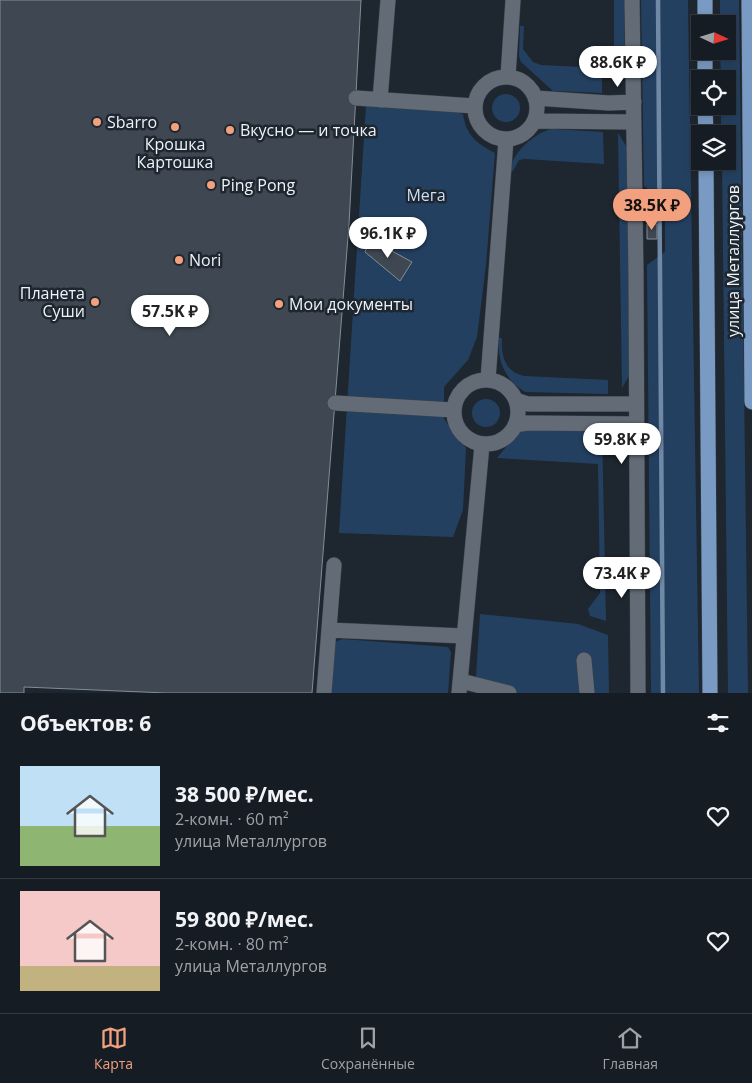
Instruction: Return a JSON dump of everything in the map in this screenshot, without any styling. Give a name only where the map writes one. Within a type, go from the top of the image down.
[{"type":"main road","points":[[705,0],[705,15]]},
{"type":"main road","name":"улица Металлургов","points":[[749,0],[752,402]]},
{"type":"main road","name":"улица Металлургов","points":[[706,170],[710,693]]},
{"type":"street","points":[[380,100],[388,0]]},
{"type":"street","points":[[508,76],[513,0]]},
{"type":"street","points":[[632,0],[636,276],[638,693]]},
{"type":"street","points":[[508,76],[522,82],[531,89],[535,98],[537,112],[535,121],[524,134],[506,140],[493,137],[481,129],[476,118],[474,106],[478,93],[486,84],[508,76]]},
{"type":"street","points":[[356,98],[474,106]]},
{"type":"street","points":[[535,98],[609,103],[634,102]]},
{"type":"street","points":[[535,121],[634,122]]},
{"type":"street","points":[[488,379],[506,140]]},
{"type":"street","points":[[516,400],[518,413],[515,426],[509,436],[498,443],[482,445],[473,441],[459,428],[453,410],[456,400],[461,393],[479,380],[488,379],[502,384],[516,400],[528,404],[636,404]]},
{"type":"street","points":[[335,402],[453,410]]},
{"type":"street","points":[[515,426],[527,422],[637,424]]},
{"type":"street","points":[[482,445],[470,590],[463,636],[460,687],[509,693]]},
{"type":"street","points":[[324,693],[334,565]]},
{"type":"street","points":[[330,630],[463,636]]},
{"type":"street","points":[[584,660],[587,693]]},
{"type":"green space","points":[[614,0],[624,0],[625,76],[614,85]]},
{"type":"green space","points":[[641,0],[688,0],[699,693],[651,693],[647,265],[665,252],[665,202],[644,186]]},
{"type":"green space","points":[[720,0],[739,0],[748,693],[728,693],[722,170],[736,170],[736,125],[721,125],[721,115],[736,115],[736,70],[721,70],[720,60],[736,60],[736,15],[720,15]]},
{"type":"green space","points":[[520,26],[524,26],[523,49],[533,62],[541,65],[602,68],[602,93],[553,91],[521,62],[519,56]]},
{"type":"green space","points":[[506,94],[516,98],[520,108],[516,118],[506,122],[496,118],[492,108],[496,98]]},
{"type":"green space","name":"Мега","points":[[366,105],[450,111],[463,114],[464,121],[473,138],[495,153],[486,265],[477,337],[468,360],[444,387],[444,419],[466,448],[463,510],[453,537],[339,533]]},
{"type":"green space","points":[[552,129],[603,132],[604,164],[525,159],[519,160],[513,171],[510,171],[511,164],[525,145],[538,134]]},
{"type":"green space","points":[[618,133],[628,149],[630,374],[622,388]]},
{"type":"green space","points":[[499,338],[502,338],[502,351],[506,363],[518,374],[525,376],[608,380],[608,394],[525,392],[512,382],[504,369],[499,354]]},
{"type":"green space","points":[[486,399],[496,403],[500,413],[496,423],[486,427],[476,423],[472,413],[476,403]]},
{"type":"green space","points":[[530,427],[602,430],[606,621],[590,616],[588,609],[600,593],[598,464],[497,458],[516,435]]},
{"type":"green space","points":[[480,614],[578,624],[608,635],[609,693],[475,693]]},
{"type":"green space","points":[[343,639],[448,647],[451,652],[448,693],[330,693],[333,646],[337,641]]},
{"type":"building","points":[[0,0],[361,0],[349,224],[312,693],[167,693],[24,687],[24,693],[0,693]]},
{"type":"building","points":[[647,224],[657,224],[657,239],[647,239]]},
{"type":"building","points":[[370,239],[412,262],[400,281],[365,252]]},
{"type":"waterway","points":[[658,0],[663,693]]},
{"type":"place","name":"Sbarro","points":[[97,122]]},
{"type":"place","name":"Крошка Картошка","points":[[175,127]]},
{"type":"place","name":"Вкусно — и точка","points":[[230,130]]},
{"type":"place","name":"Ping Pong","points":[[211,185]]},
{"type":"place","name":"Nori","points":[[179,260]]},
{"type":"place","name":"Планета Суши","points":[[95,302]]},
{"type":"place","name":"Мои документы","points":[[279,304]]}]
